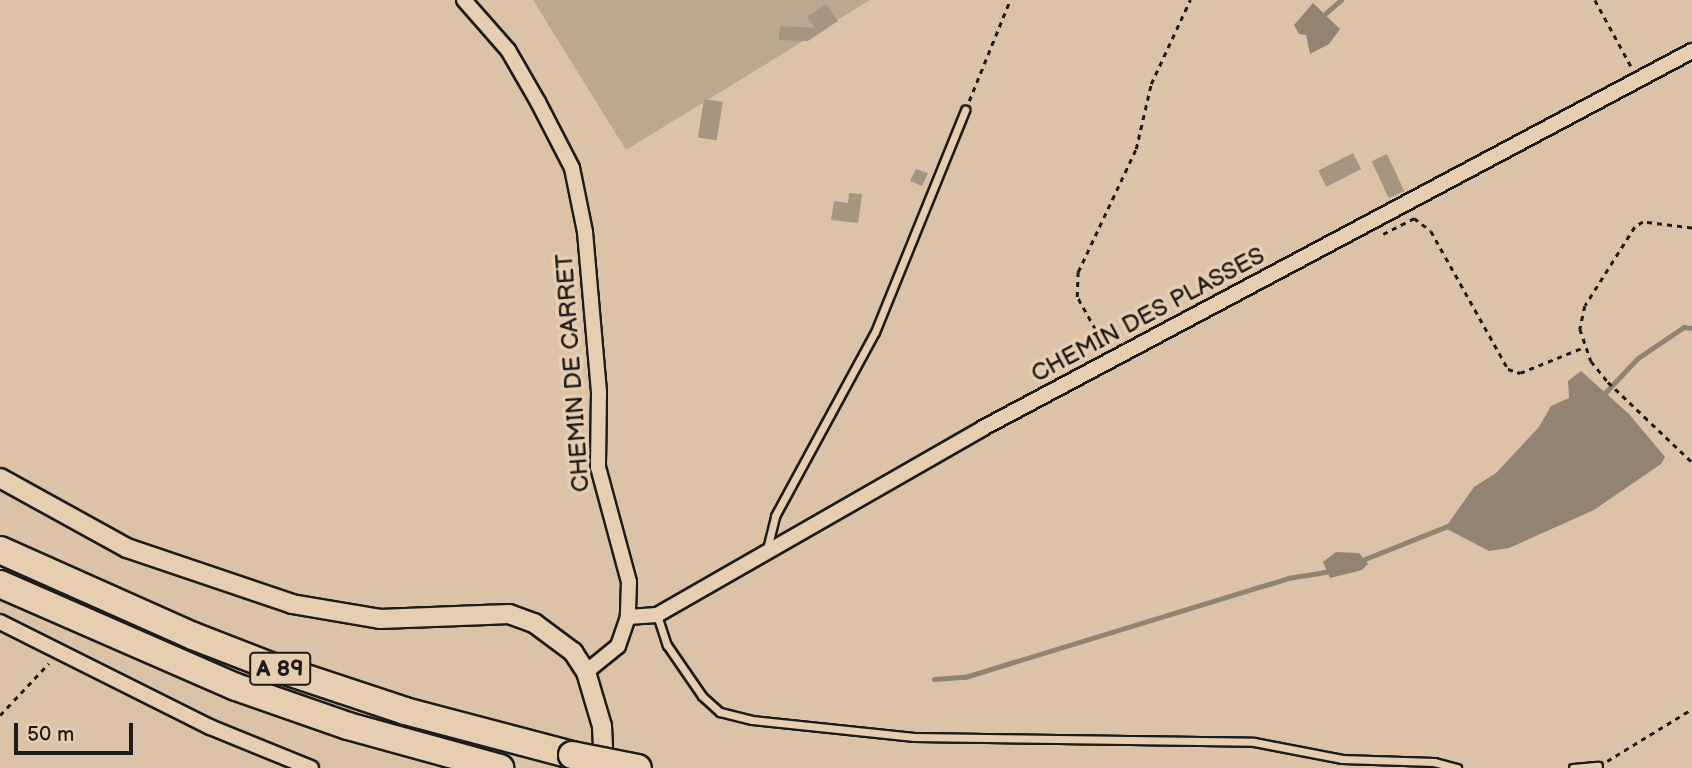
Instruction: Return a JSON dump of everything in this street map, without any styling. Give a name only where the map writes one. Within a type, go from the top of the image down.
[{"type":"highway","name":"A 89","points":[[0,550],[193,636],[276,668],[405,711],[572,755],[638,768]]},
{"type":"highway","name":"A 89","points":[[0,584],[236,687],[348,726],[500,768]]},
{"type":"street","name":"CHEMIN DE CARRET","points":[[464,0],[508,50],[572,168],[594,294],[598,467],[629,582],[628,617],[618,646],[586,672]]},
{"type":"street","name":"CHEMIN DES PLASSES","points":[[628,617],[644,619],[657,615],[767,550],[1106,362],[1692,51]]},
{"type":"street","points":[[0,478],[127,548],[292,604],[380,619],[509,614],[554,635],[586,672],[600,715],[604,768]]},
{"type":"street","points":[[0,622],[210,727],[311,768]]},
{"type":"lane","points":[[767,550],[775,516],[880,321],[965,110]]},
{"type":"lane","points":[[657,615],[667,645],[702,696],[720,712],[752,720],[914,737],[1254,742],[1342,759],[1427,762],[1457,768]]},
{"type":"lane","points":[[1573,768],[1598,766]]},
{"type":"path","points":[[965,110],[1010,0]]},
{"type":"path","points":[[1106,362],[1102,339],[1077,297],[1078,272],[1136,149],[1151,84],[1190,0]]},
{"type":"path","points":[[1595,0],[1630,61],[1633,84]]},
{"type":"path","points":[[1373,221],[1384,235],[1414,218],[1431,231],[1508,369],[1520,373],[1584,348]]},
{"type":"path","points":[[1692,228],[1643,222],[1635,227],[1585,306],[1580,329],[1584,348],[1608,382],[1692,463]]},
{"type":"path","points":[[0,715],[58,653]]},
{"type":"path","points":[[1598,766],[1692,709]]},
{"type":"shaded area","points":[[533,0],[870,0],[626,150]]},
{"type":"shaded area","points":[[1313,3],[1340,29],[1329,44],[1310,54],[1306,35],[1299,34],[1294,25]]},
{"type":"shaded area","points":[[1581,371],[1629,414],[1665,457],[1661,464],[1594,510],[1509,548],[1489,551],[1445,528],[1474,487],[1496,473],[1539,427],[1551,406],[1569,398],[1568,381]]},
{"type":"shaded area","points":[[1336,552],[1359,553],[1368,564],[1362,570],[1330,578],[1323,562]]},
{"type":"building","points":[[826,4],[838,21],[808,41],[779,40],[780,26],[815,28],[807,17]]},
{"type":"building","points":[[704,99],[723,102],[717,140],[698,138]]},
{"type":"building","points":[[1353,153],[1361,169],[1326,187],[1318,171]]},
{"type":"building","points":[[1387,154],[1404,191],[1389,198],[1372,161]]},
{"type":"building","points":[[916,169],[928,173],[922,186],[910,181]]},
{"type":"building","points":[[849,193],[862,194],[858,223],[831,220],[834,201],[848,203]]},
{"type":"waterway","points":[[1326,13],[1341,0]]},
{"type":"waterway","points":[[1602,396],[1638,358],[1684,327],[1692,328]]},
{"type":"waterway","points":[[1365,559],[1448,526]]},
{"type":"waterway","points":[[934,679],[965,677],[1288,578],[1327,572]]}]
